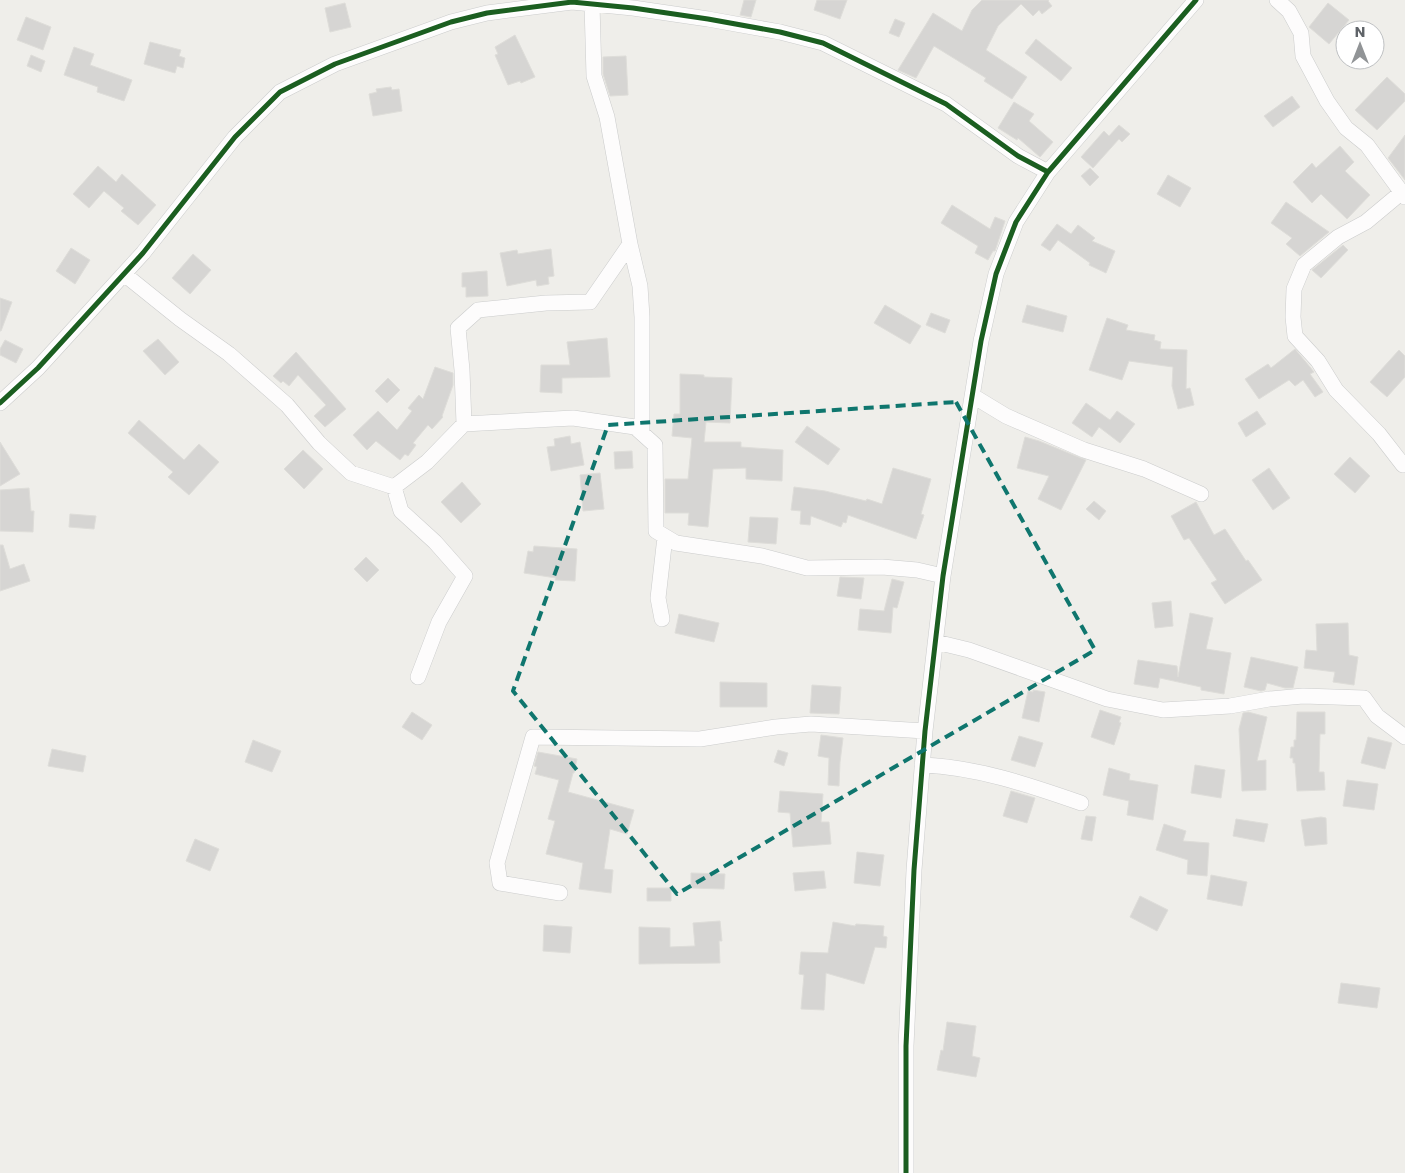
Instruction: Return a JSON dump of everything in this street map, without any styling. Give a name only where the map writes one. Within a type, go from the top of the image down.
[{"type":"street","points":[[906,1173],[906,1046],[914,870],[925,731],[943,576],[981,341],[996,274],[1016,222],[1048,172],[1196,0]]},
{"type":"street","points":[[1277,0],[1289,11],[1301,33],[1303,56],[1327,101],[1346,128],[1367,145],[1404,195],[1366,222],[1338,237],[1304,265],[1294,289],[1292,317],[1295,336],[1318,361],[1336,390],[1378,434],[1403,465]]},
{"type":"street","points":[[0,403],[38,368],[143,253],[235,137],[280,92],[335,64],[452,22],[487,6],[572,2],[592,4],[708,19],[780,32],[823,43],[946,104],[1018,156],[1048,172]]},
{"type":"street","points":[[592,4],[594,76],[607,117],[630,244],[640,286],[642,317],[642,433]]},
{"type":"street","points":[[464,424],[458,328],[478,310],[546,303],[590,302],[630,244]]},
{"type":"street","points":[[124,274],[180,319],[230,354],[287,405],[319,443],[351,474],[394,487]]},
{"type":"street","points":[[973,396],[1006,416],[1084,450],[1144,469],[1201,494]]},
{"type":"street","points":[[394,487],[427,462],[464,424],[573,418],[635,427],[655,445],[656,531],[676,543],[762,556],[807,568],[882,567],[917,570],[943,576]]},
{"type":"street","points":[[394,487],[401,511],[435,542],[465,576],[438,622],[418,677]]},
{"type":"street","points":[[662,619],[658,598],[665,537]]},
{"type":"street","points":[[936,642],[969,650],[1107,700],[1163,710],[1230,706],[1269,699],[1303,696],[1364,698],[1378,716],[1405,737]]},
{"type":"street","points":[[560,893],[500,883],[497,863],[533,738],[700,739],[776,727],[811,724],[925,731]]},
{"type":"street","points":[[922,765],[946,766],[1024,783],[1080,803]]},
{"type":"highlighted area","points":[[956,402],[1095,650],[677,894],[513,691],[608,425]]},
{"type":"building","points":[[744,0],[756,0],[751,17],[740,15]]},
{"type":"building","points":[[817,0],[847,0],[840,19],[814,10]]},
{"type":"building","points":[[982,0],[1049,0],[1052,6],[1042,14],[1039,10],[1033,16],[1021,4],[998,26],[986,50],[1027,77],[1012,99],[984,81],[986,78],[934,46],[916,78],[898,70],[933,13],[962,31],[972,10]]},
{"type":"building","points":[[345,3],[351,27],[330,32],[325,8]]},
{"type":"building","points":[[1328,3],[1349,20],[1335,20],[1335,37],[1329,44],[1309,27]]},
{"type":"building","points":[[26,17],[51,27],[43,50],[17,40]]},
{"type":"building","points":[[895,19],[905,23],[899,37],[889,33]]},
{"type":"building","points":[[515,35],[535,77],[521,83],[520,81],[508,85],[495,55],[498,54],[495,47]]},
{"type":"building","points":[[1036,39],[1072,68],[1061,81],[1025,53]]},
{"type":"building","points":[[150,42],[181,50],[179,56],[185,58],[183,68],[177,66],[175,73],[144,64]]},
{"type":"building","points":[[74,47],[94,54],[90,65],[132,80],[124,101],[97,92],[98,87],[64,75]]},
{"type":"building","points":[[31,55],[45,61],[41,72],[27,66]]},
{"type":"building","points":[[626,56],[628,95],[610,96],[603,74],[603,57]]},
{"type":"building","points":[[1387,77],[1405,94],[1405,101],[1377,130],[1355,110]]},
{"type":"building","points":[[391,87],[392,90],[399,89],[402,111],[373,116],[369,94],[377,92],[376,89]]},
{"type":"building","points":[[1292,96],[1300,107],[1273,127],[1264,116]]},
{"type":"building","points":[[1014,102],[1034,114],[1029,121],[1053,142],[1040,157],[1018,138],[1017,140],[998,128]]},
{"type":"building","points":[[1119,125],[1130,134],[1122,142],[1119,139],[1093,168],[1081,157],[1104,131],[1109,136]]},
{"type":"building","points":[[1405,135],[1405,180],[1388,158]]},
{"type":"building","points":[[1340,146],[1354,162],[1345,171],[1370,195],[1347,219],[1321,194],[1312,203],[1293,182],[1312,163],[1316,168]]},
{"type":"building","points":[[98,166],[116,182],[122,174],[156,205],[138,225],[121,211],[124,208],[104,191],[89,208],[73,194]]},
{"type":"building","points":[[1090,168],[1099,177],[1090,186],[1081,176]]},
{"type":"building","points":[[1168,175],[1191,188],[1180,207],[1157,194]]},
{"type":"building","points":[[1286,202],[1329,232],[1300,256],[1286,244],[1292,238],[1271,223]]},
{"type":"building","points":[[952,205],[990,229],[995,217],[1005,221],[995,251],[993,251],[988,260],[975,253],[978,246],[941,223]]},
{"type":"building","points":[[1057,224],[1071,234],[1078,225],[1095,238],[1092,241],[1115,251],[1106,273],[1089,265],[1090,263],[1058,240],[1050,251],[1041,245]]},
{"type":"building","points":[[1343,245],[1348,250],[1321,278],[1312,270]]},
{"type":"building","points":[[71,248],[90,260],[75,284],[56,271]]},
{"type":"building","points":[[551,249],[554,276],[548,277],[549,284],[537,286],[536,280],[507,286],[500,253],[517,250],[518,254]]},
{"type":"building","points":[[193,254],[211,270],[190,294],[172,278]]},
{"type":"building","points":[[487,271],[488,296],[466,297],[466,287],[462,287],[462,273]]},
{"type":"building","points":[[0,298],[12,302],[1,331],[0,331]]},
{"type":"building","points":[[885,305],[921,326],[910,344],[874,323]]},
{"type":"building","points":[[1027,305],[1067,316],[1063,332],[1022,322]]},
{"type":"building","points":[[931,313],[950,320],[945,333],[926,325]]},
{"type":"building","points":[[1107,318],[1128,325],[1126,330],[1155,335],[1154,340],[1161,342],[1160,349],[1187,350],[1186,389],[1190,388],[1194,405],[1178,409],[1172,386],[1173,367],[1129,361],[1122,380],[1089,370]]},
{"type":"building","points":[[607,338],[610,377],[562,378],[562,393],[540,392],[541,365],[570,365],[567,342]]},
{"type":"building","points":[[158,339],[179,362],[165,375],[143,351]]},
{"type":"building","points":[[5,340],[23,349],[16,363],[0,355],[0,349]]},
{"type":"building","points":[[1295,349],[1314,372],[1310,374],[1323,392],[1315,397],[1303,380],[1295,386],[1289,380],[1259,399],[1245,379],[1268,364],[1271,368]]},
{"type":"building","points":[[1399,350],[1405,356],[1405,377],[1387,397],[1370,382]]},
{"type":"building","points":[[296,352],[346,409],[325,427],[314,416],[326,405],[298,375],[289,386],[283,381],[281,383],[273,376]]},
{"type":"building","points":[[435,367],[453,373],[453,385],[443,417],[432,429],[428,425],[413,443],[416,445],[408,456],[405,454],[400,460],[376,441],[367,450],[353,435],[378,411],[397,430],[412,411],[408,408],[419,395],[423,399]]},
{"type":"building","points":[[680,374],[732,378],[730,423],[706,422],[704,442],[741,442],[741,447],[783,450],[782,481],[746,479],[746,468],[713,469],[708,527],[688,525],[689,513],[665,513],[665,479],[688,479],[692,438],[672,436],[674,414],[680,414]]},
{"type":"building","points":[[388,378],[400,390],[387,403],[375,391]]},
{"type":"building","points":[[1086,403],[1110,420],[1117,411],[1135,424],[1120,443],[1099,427],[1092,437],[1072,423]]},
{"type":"building","points":[[1257,411],[1266,424],[1246,437],[1238,423]]},
{"type":"building","points":[[139,420],[184,460],[199,444],[219,462],[189,495],[168,477],[173,472],[128,433]]},
{"type":"building","points":[[807,426],[840,449],[828,465],[795,442]]},
{"type":"building","points":[[570,436],[571,444],[580,442],[584,465],[551,471],[547,447],[555,446],[554,439]]},
{"type":"building","points":[[1025,437],[1086,460],[1061,510],[1038,499],[1049,476],[1017,468]]},
{"type":"building","points":[[0,442],[20,474],[0,486]]},
{"type":"building","points":[[303,450],[323,469],[304,489],[284,469]]},
{"type":"building","points":[[632,451],[633,468],[615,469],[614,452]]},
{"type":"building","points":[[1350,457],[1370,476],[1355,493],[1334,474]]},
{"type":"building","points":[[893,468],[931,479],[921,514],[924,515],[916,539],[848,515],[846,523],[843,522],[841,527],[811,516],[810,525],[800,524],[801,511],[791,510],[794,487],[825,491],[866,501],[867,499],[882,504]]},
{"type":"building","points":[[1269,468],[1290,498],[1273,510],[1252,480]]},
{"type":"building","points":[[600,473],[604,509],[583,511],[580,475]]},
{"type":"building","points":[[462,482],[481,504],[461,523],[441,502]]},
{"type":"building","points":[[29,488],[31,511],[34,511],[33,532],[0,531],[0,490]]},
{"type":"building","points":[[1094,501],[1106,511],[1099,520],[1086,509]]},
{"type":"building","points":[[1196,502],[1214,535],[1225,529],[1246,561],[1248,560],[1262,580],[1225,604],[1211,583],[1217,580],[1189,538],[1184,540],[1171,516]]},
{"type":"building","points":[[70,514],[96,516],[94,529],[69,527]]},
{"type":"building","points":[[750,517],[778,518],[776,544],[748,542]]},
{"type":"building","points":[[0,545],[3,545],[10,569],[24,564],[30,581],[0,591]]},
{"type":"building","points":[[534,546],[577,549],[575,581],[555,580],[556,578],[524,573],[528,551],[533,552]]},
{"type":"building","points":[[366,557],[379,570],[367,582],[354,569]]},
{"type":"building","points":[[840,577],[864,578],[861,599],[837,596]]},
{"type":"building","points":[[892,579],[904,582],[897,608],[893,607],[891,633],[858,630],[860,609],[884,611]]},
{"type":"building","points":[[1171,601],[1173,626],[1155,628],[1152,603]]},
{"type":"building","points":[[1190,613],[1213,618],[1206,649],[1231,653],[1224,694],[1201,690],[1201,687],[1160,678],[1158,688],[1134,684],[1138,660],[1177,666],[1178,677]]},
{"type":"building","points":[[679,614],[719,623],[714,642],[675,633]]},
{"type":"building","points":[[1348,623],[1349,655],[1358,657],[1354,685],[1333,682],[1335,672],[1304,668],[1306,650],[1317,651],[1316,624]]},
{"type":"building","points":[[1251,657],[1298,667],[1293,688],[1285,688],[1267,683],[1265,690],[1261,691],[1244,687]]},
{"type":"building","points":[[720,682],[767,683],[767,707],[720,707]]},
{"type":"building","points":[[812,685],[841,687],[839,714],[810,713]]},
{"type":"building","points":[[1033,690],[1045,692],[1039,722],[1022,718],[1028,691],[1033,692]]},
{"type":"building","points":[[1100,710],[1121,717],[1114,745],[1091,737]]},
{"type":"building","points":[[412,712],[432,725],[422,740],[402,727]]},
{"type":"building","points":[[1248,712],[1267,717],[1257,761],[1266,760],[1266,790],[1242,791],[1239,729],[1243,713]]},
{"type":"building","points":[[1297,712],[1325,712],[1325,734],[1320,734],[1319,772],[1324,772],[1325,790],[1297,791],[1295,763],[1293,763],[1293,758],[1290,758],[1291,747],[1294,747],[1294,740],[1296,740]]},
{"type":"building","points":[[821,735],[843,738],[839,786],[828,785],[829,758],[818,756]]},
{"type":"building","points":[[1019,736],[1043,743],[1035,767],[1011,760]]},
{"type":"building","points":[[1368,737],[1392,743],[1385,769],[1361,763]]},
{"type":"building","points":[[253,740],[281,751],[272,772],[245,762]]},
{"type":"building","points":[[52,749],[86,756],[83,772],[48,766]]},
{"type":"building","points":[[778,750],[788,753],[784,766],[774,762]]},
{"type":"building","points":[[538,752],[577,759],[568,792],[634,810],[627,834],[610,829],[604,869],[613,870],[611,893],[579,889],[583,863],[546,854],[555,821],[548,819],[559,780],[535,774],[537,767],[534,766]]},
{"type":"building","points":[[1195,765],[1225,770],[1221,798],[1191,793]]},
{"type":"building","points":[[1109,768],[1130,774],[1129,780],[1158,785],[1153,820],[1127,815],[1129,801],[1103,795]]},
{"type":"building","points":[[1347,780],[1378,784],[1374,810],[1343,806]]},
{"type":"building","points":[[780,791],[823,794],[821,822],[829,822],[831,844],[793,847],[790,813],[778,812]]},
{"type":"building","points":[[1011,791],[1035,798],[1027,823],[1003,816]]},
{"type":"building","points":[[1086,816],[1096,817],[1092,841],[1081,839]]},
{"type":"building","points":[[1326,818],[1327,844],[1305,846],[1301,820]]},
{"type":"building","points":[[1236,819],[1268,824],[1264,842],[1233,836]]},
{"type":"building","points":[[1164,824],[1186,831],[1183,841],[1209,843],[1207,876],[1187,874],[1188,860],[1156,850]]},
{"type":"building","points":[[195,839],[219,849],[210,871],[186,861]]},
{"type":"building","points":[[857,852],[884,855],[880,886],[854,883]]},
{"type":"building","points":[[824,871],[826,888],[795,891],[793,873]]},
{"type":"building","points":[[691,873],[725,874],[724,889],[691,888]]},
{"type":"building","points":[[1211,875],[1247,882],[1242,906],[1207,899]]},
{"type":"building","points":[[647,888],[671,888],[671,901],[647,901]]},
{"type":"building","points":[[1140,896],[1168,910],[1157,931],[1130,917]]},
{"type":"building","points":[[720,921],[722,941],[719,941],[720,963],[639,964],[639,927],[670,928],[670,947],[695,946],[693,923]]},
{"type":"building","points":[[833,922],[855,926],[856,924],[884,926],[883,936],[887,937],[886,948],[875,947],[864,984],[826,973],[824,1010],[801,1009],[804,975],[799,974],[801,952],[828,953]]},
{"type":"building","points":[[544,925],[572,927],[570,953],[543,951]]},
{"type":"building","points":[[1341,983],[1380,988],[1377,1008],[1338,1003]]},
{"type":"building","points":[[947,1022],[976,1026],[972,1056],[980,1058],[976,1077],[937,1070],[941,1050],[943,1051]]},
{"type":"cycle path","points":[[906,1173],[906,1046],[914,870],[925,731],[943,576],[981,341],[996,274],[1016,222],[1048,172],[1196,0]]},
{"type":"cycle path","points":[[0,403],[38,368],[143,253],[235,137],[280,92],[335,64],[451,22],[487,13],[572,2],[633,8],[708,19],[780,32],[823,43],[946,104],[1018,156],[1048,172]]}]
